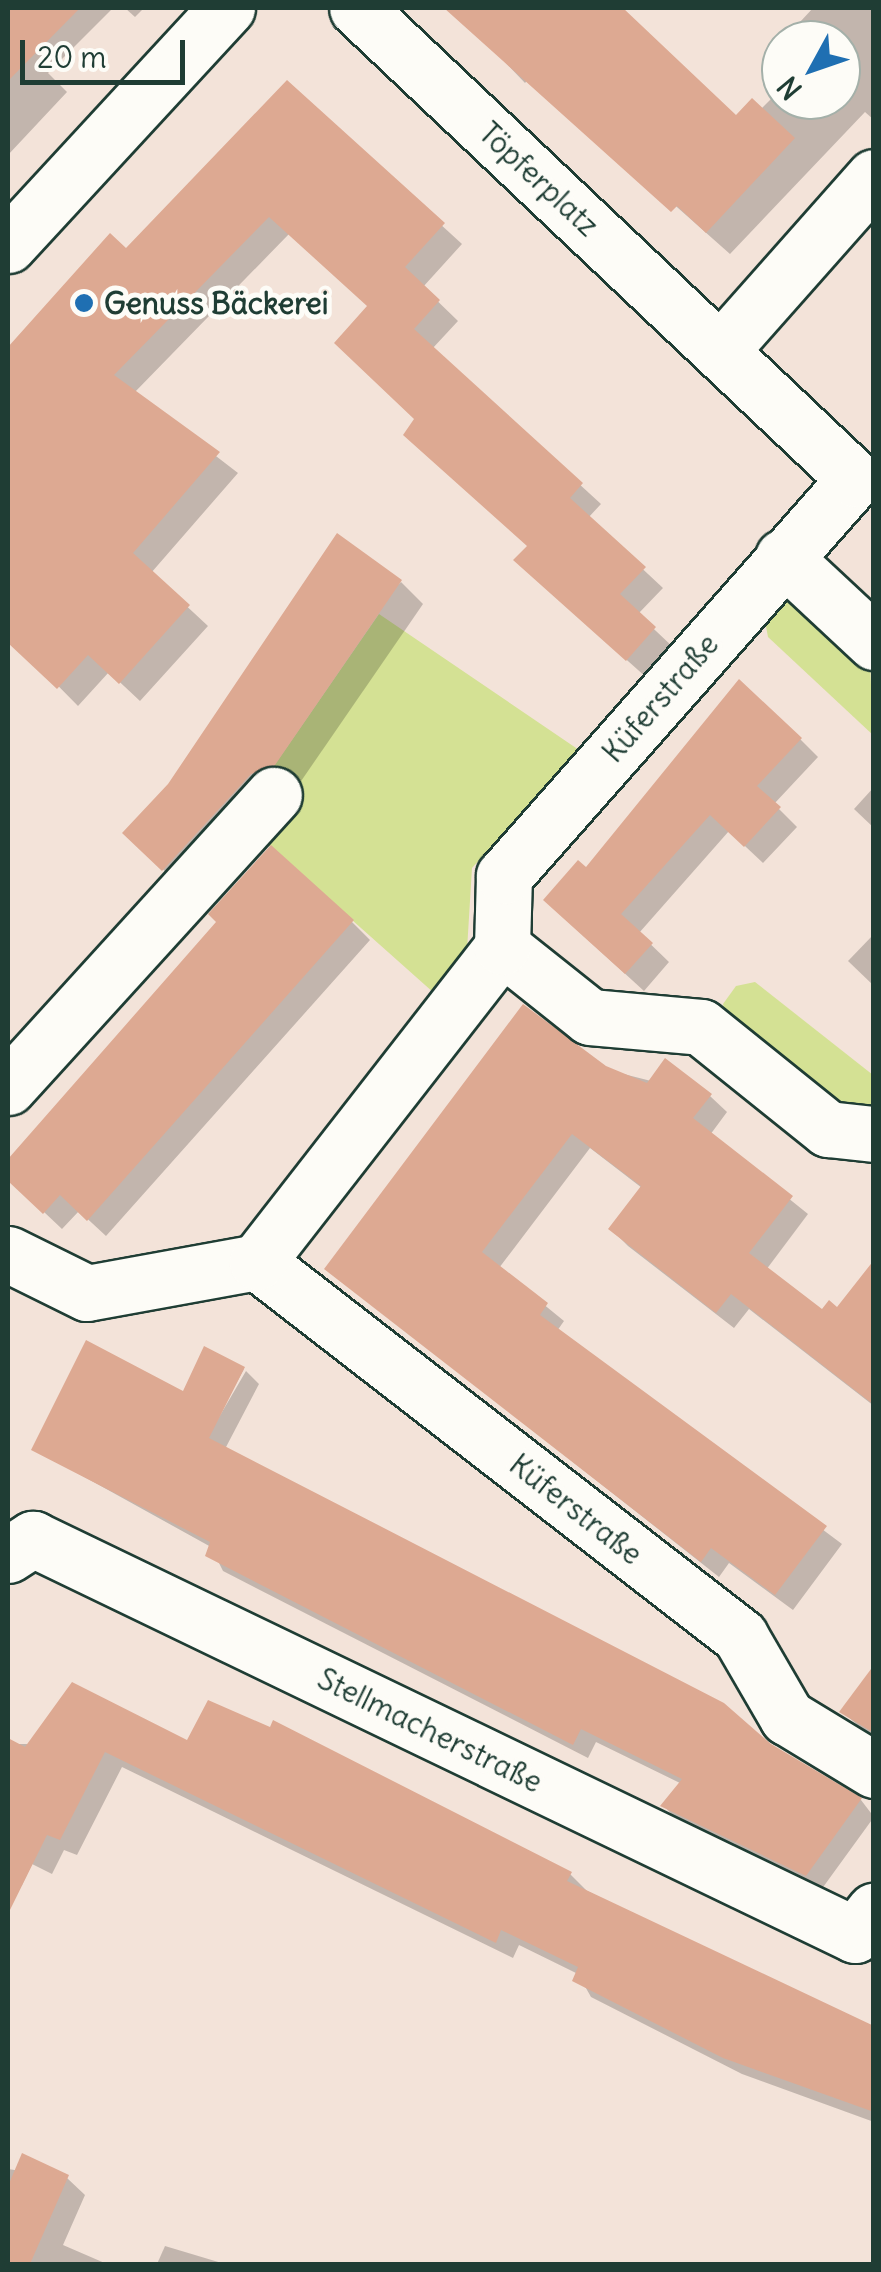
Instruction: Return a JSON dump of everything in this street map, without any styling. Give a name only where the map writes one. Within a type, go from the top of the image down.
[{"type":"street","points":[[8,246],[227,8]]},
{"type":"street","name":"Töpferplatz","points":[[357,8],[720,351],[812,416]]},
{"type":"street","points":[[720,351],[809,269],[874,177]]},
{"type":"street","name":"Küferstraße","points":[[502,947],[504,876],[855,478],[812,416]]},
{"type":"street","points":[[783,558],[874,642]]},
{"type":"street","points":[[8,1086],[274,794]]},
{"type":"street","points":[[8,1254],[87,1293],[257,1262],[502,947],[590,1017],[701,1027],[828,1129],[874,1134]]},
{"type":"street","name":"Küferstraße","points":[[257,1262],[740,1636],[787,1717],[874,1770]]},
{"type":"street","name":"Stellmacherstraße","points":[[8,1555],[33,1538],[867,1931]]},
{"type":"green space","points":[[790,594],[870,661],[873,735],[768,637],[765,621]]},
{"type":"green space","points":[[379,614],[579,750],[472,868],[467,950],[434,993],[252,831],[249,802]]},
{"type":"green space","points":[[755,982],[873,1075],[873,1111],[850,1116],[726,1020],[723,1004],[736,986]]},
{"type":"building","points":[[8,8],[80,8],[8,81]]},
{"type":"building","points":[[444,8],[623,8],[736,115],[752,98],[761,106],[761,120],[776,120],[795,138],[706,233],[677,206],[671,212]]},
{"type":"building","points":[[287,80],[445,223],[405,267],[440,300],[414,329],[583,483],[570,498],[646,567],[620,594],[656,627],[626,661],[513,560],[527,546],[403,435],[414,419],[334,343],[367,306],[269,217],[114,375],[220,452],[133,553],[190,605],[119,684],[88,655],[57,689],[8,643],[8,347],[110,233],[126,248]]},
{"type":"building","points":[[337,533],[402,580],[275,765],[251,774],[162,871],[122,833],[168,784]]},
{"type":"building","points":[[739,679],[802,738],[757,786],[781,807],[744,847],[710,815],[621,914],[653,943],[625,974],[543,900],[578,860],[586,867]]},
{"type":"building","points":[[271,845],[354,920],[87,1221],[60,1195],[43,1214],[8,1181],[8,1159],[216,922],[208,914]]},
{"type":"building","points":[[523,1004],[606,1066],[647,1083],[665,1058],[712,1094],[693,1118],[793,1196],[749,1253],[822,1309],[829,1300],[837,1307],[874,1260],[874,1405],[731,1294],[716,1313],[608,1229],[641,1186],[572,1134],[482,1252],[548,1303],[540,1315],[827,1526],[775,1595],[711,1548],[701,1562],[324,1269]]},
{"type":"building","points":[[86,1340],[183,1391],[204,1346],[245,1367],[209,1438],[724,1703],[771,1744],[862,1798],[806,1876],[660,1806],[682,1779],[581,1729],[573,1745],[205,1556],[210,1542],[31,1450]]},
{"type":"building","points":[[874,1665],[874,1733],[839,1712]]},
{"type":"building","points":[[72,1682],[187,1740],[208,1700],[270,1727],[273,1720],[572,1872],[567,1881],[874,2026],[874,2112],[723,2058],[572,1981],[578,1967],[501,1930],[496,1943],[105,1752],[60,1840],[47,1835],[8,1914],[8,1738],[25,1747]]},
{"type":"building","points":[[22,2153],[69,2175],[30,2264],[8,2264],[8,2186]]},
{"type":"place","name":"Genuss Bäckerei","points":[[84,303]]}]
